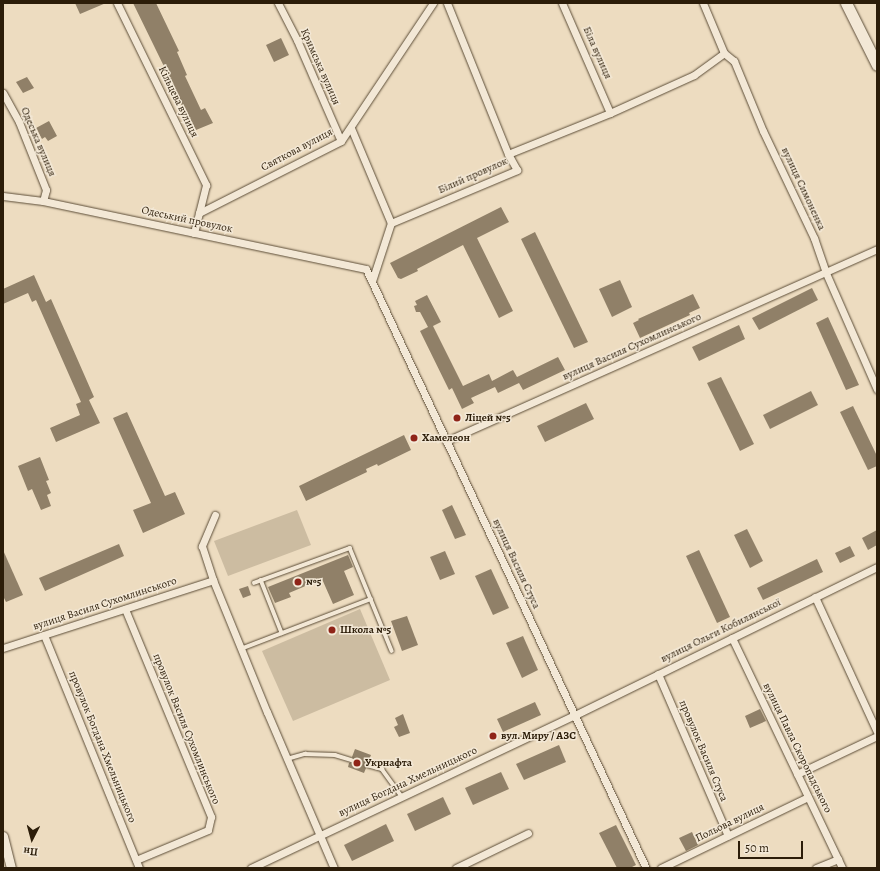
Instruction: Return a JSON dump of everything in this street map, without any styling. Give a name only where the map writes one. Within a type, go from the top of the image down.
[{"type":"main road","points":[[846,3],[877,64]]},
{"type":"street","name":"Кільцева вулиця","points":[[117,3],[206,185],[199,213]]},
{"type":"street","name":"Кримська вулиця","points":[[278,3],[297,40],[341,141]]},
{"type":"street","name":"Святкова вулиця","points":[[199,213],[341,141],[433,3]]},
{"type":"street","name":"Білий провулок","points":[[391,223],[517,170],[508,154],[447,3]]},
{"type":"street","name":"Біла вулиця","points":[[562,3],[610,113]]},
{"type":"street","name":"вулиця Симоненка","points":[[703,3],[724,53],[734,61],[763,131],[814,238],[826,273],[877,389]]},
{"type":"street","points":[[508,154],[610,113],[694,75],[724,53]]},
{"type":"street","name":"Одеська вулиця","points":[[3,93],[19,122],[46,190],[43,201]]},
{"type":"street","points":[[351,128],[391,223],[372,281]]},
{"type":"street","name":"Одеський провулок","points":[[3,196],[43,201],[366,269]]},
{"type":"street","points":[[194,233],[199,213]]},
{"type":"street","name":"вулиця Василя Сухомлинського","points":[[446,441],[826,273],[877,248]]},
{"type":"street","name":"вулиця Василя Стуса","points":[[366,269],[646,868]]},
{"type":"street","points":[[215,515],[202,546],[213,580],[334,868]]},
{"type":"street","name":"вулиця Ольги Кобилянської","points":[[575,714],[877,567]]},
{"type":"street","name":"вулиця Василя Сухомлинського","points":[[3,648],[213,580]]},
{"type":"street","points":[[815,597],[877,732]]},
{"type":"street","name":"провулок Василя Сухомлинського","points":[[125,609],[211,817],[208,830],[136,860]]},
{"type":"street","name":"провулок Богдана Хмельницького","points":[[44,635],[139,868]]},
{"type":"street","name":"вулиця Павла Скоропадського","points":[[732,638],[842,868]]},
{"type":"street","name":"провулок Василя Стуса","points":[[658,674],[728,836]]},
{"type":"street","name":"вулиця Богдана Хмельницького","points":[[251,868],[575,714]]},
{"type":"street","points":[[797,774],[877,736]]},
{"type":"street","name":"Польова вулиця","points":[[661,868],[808,797]]},
{"type":"street","points":[[456,868],[528,833]]},
{"type":"street","points":[[3,836],[10,868]]},
{"type":"street","points":[[816,868],[838,859]]},
{"type":"lane","points":[[254,583],[350,548],[392,651]]},
{"type":"lane","points":[[261,580],[282,633]]},
{"type":"lane","points":[[241,649],[371,598]]},
{"type":"lane","points":[[287,759],[306,754],[335,756],[351,760]]},
{"type":"lane","points":[[367,764],[382,769],[402,797]]},
{"type":"shaded area","points":[[297,510],[311,545],[228,576],[214,541]]},
{"type":"shaded area","points":[[360,609],[390,680],[293,721],[262,651]]},
{"type":"building","points":[[75,3],[106,3],[80,14]]},
{"type":"building","points":[[133,3],[156,3],[179,51],[177,52],[187,75],[185,76],[201,110],[205,108],[213,123],[196,130],[174,92],[176,91]]},
{"type":"building","points":[[281,38],[289,55],[274,62],[266,45]]},
{"type":"building","points":[[27,77],[34,88],[23,93],[16,82]]},
{"type":"building","points":[[49,121],[57,136],[48,141],[45,137],[42,139],[36,128]]},
{"type":"building","points":[[501,207],[509,222],[477,238],[513,311],[499,318],[463,245],[417,269],[418,271],[401,279],[398,278],[390,263]]},
{"type":"building","points":[[535,232],[588,342],[574,348],[521,239]]},
{"type":"building","points":[[34,275],[46,302],[51,299],[94,397],[89,400],[100,423],[56,442],[50,428],[80,415],[76,404],[81,402],[36,300],[32,302],[28,293],[3,304],[3,289]]},
{"type":"building","points":[[620,280],[632,307],[612,317],[599,289]]},
{"type":"building","points":[[812,288],[818,300],[759,330],[752,318]]},
{"type":"building","points":[[693,294],[700,308],[689,313],[690,315],[640,338],[633,323],[639,320],[638,319]]},
{"type":"building","points":[[427,295],[441,322],[433,326],[463,386],[489,374],[492,381],[513,370],[517,377],[558,357],[565,370],[523,390],[519,383],[498,393],[495,387],[471,398],[474,403],[462,409],[452,388],[449,390],[420,331],[428,327],[420,312],[416,312],[414,306],[417,305],[415,301]]},
{"type":"building","points":[[828,317],[859,385],[846,390],[816,323]]},
{"type":"building","points":[[739,325],[745,339],[699,361],[692,347]]},
{"type":"building","points":[[721,377],[754,444],[740,451],[707,383]]},
{"type":"building","points":[[811,391],[818,405],[770,429],[763,415]]},
{"type":"building","points":[[586,403],[594,419],[545,442],[537,426]]},
{"type":"building","points":[[853,406],[877,456],[877,466],[868,470],[840,412]]},
{"type":"building","points":[[127,412],[165,496],[175,492],[185,514],[143,533],[133,510],[151,503],[113,418]]},
{"type":"building","points":[[404,435],[411,450],[378,466],[377,464],[366,469],[367,472],[306,501],[299,486]]},
{"type":"building","points":[[40,457],[49,480],[46,481],[51,493],[47,495],[51,506],[41,510],[32,489],[28,491],[18,466]]},
{"type":"building","points":[[452,505],[466,535],[455,539],[442,510]]},
{"type":"building","points":[[747,529],[763,561],[750,568],[734,535]]},
{"type":"building","points":[[877,530],[877,545],[868,550],[862,538]]},
{"type":"building","points":[[119,544],[124,556],[45,591],[39,578]]},
{"type":"building","points":[[850,546],[855,556],[840,563],[835,553]]},
{"type":"building","points":[[3,550],[23,595],[6,602],[3,596]]},
{"type":"building","points":[[699,550],[730,617],[717,623],[686,556]]},
{"type":"building","points":[[445,551],[455,574],[440,580],[430,557]]},
{"type":"building","name":"№5","points":[[348,555],[353,567],[344,571],[354,595],[333,604],[322,579],[289,593],[291,597],[275,603],[268,587]]},
{"type":"building","points":[[817,559],[823,572],[763,600],[757,588]]},
{"type":"building","points":[[491,569],[509,608],[493,615],[475,576]]},
{"type":"building","points":[[248,586],[251,595],[243,598],[239,589]]},
{"type":"building","points":[[407,616],[418,645],[402,651],[391,621]]},
{"type":"building","points":[[523,636],[538,670],[522,678],[506,643]]},
{"type":"building","points":[[535,702],[541,715],[503,732],[497,719]]},
{"type":"building","points":[[760,709],[766,721],[750,728],[745,716]]},
{"type":"building","points":[[403,714],[410,733],[399,737],[394,727],[398,725],[395,718]]},
{"type":"building","points":[[559,745],[566,762],[524,780],[516,764]]},
{"type":"building","points":[[355,749],[371,755],[368,762],[364,764],[366,768],[364,773],[348,767],[349,763],[354,761],[352,757]]},
{"type":"building","points":[[501,772],[509,789],[473,805],[465,788]]},
{"type":"building","points":[[443,797],[451,814],[415,831],[407,814]]},
{"type":"building","points":[[386,824],[394,841],[352,861],[344,845]]},
{"type":"building","points":[[616,825],[636,865],[630,868],[617,868],[599,833]]},
{"type":"building","points":[[692,832],[698,845],[686,851],[679,838]]},
{"type":"place","name":"Ліцей №5","points":[[457,418]]},
{"type":"place","name":"Хамелеон","points":[[414,438]]},
{"type":"place","name":"№5","points":[[298,582]]},
{"type":"place","name":"Школа №5","points":[[332,630]]},
{"type":"place","name":"вул. Миру / АЗС","points":[[493,736]]},
{"type":"place","name":"Укрнафта","points":[[357,763]]}]
